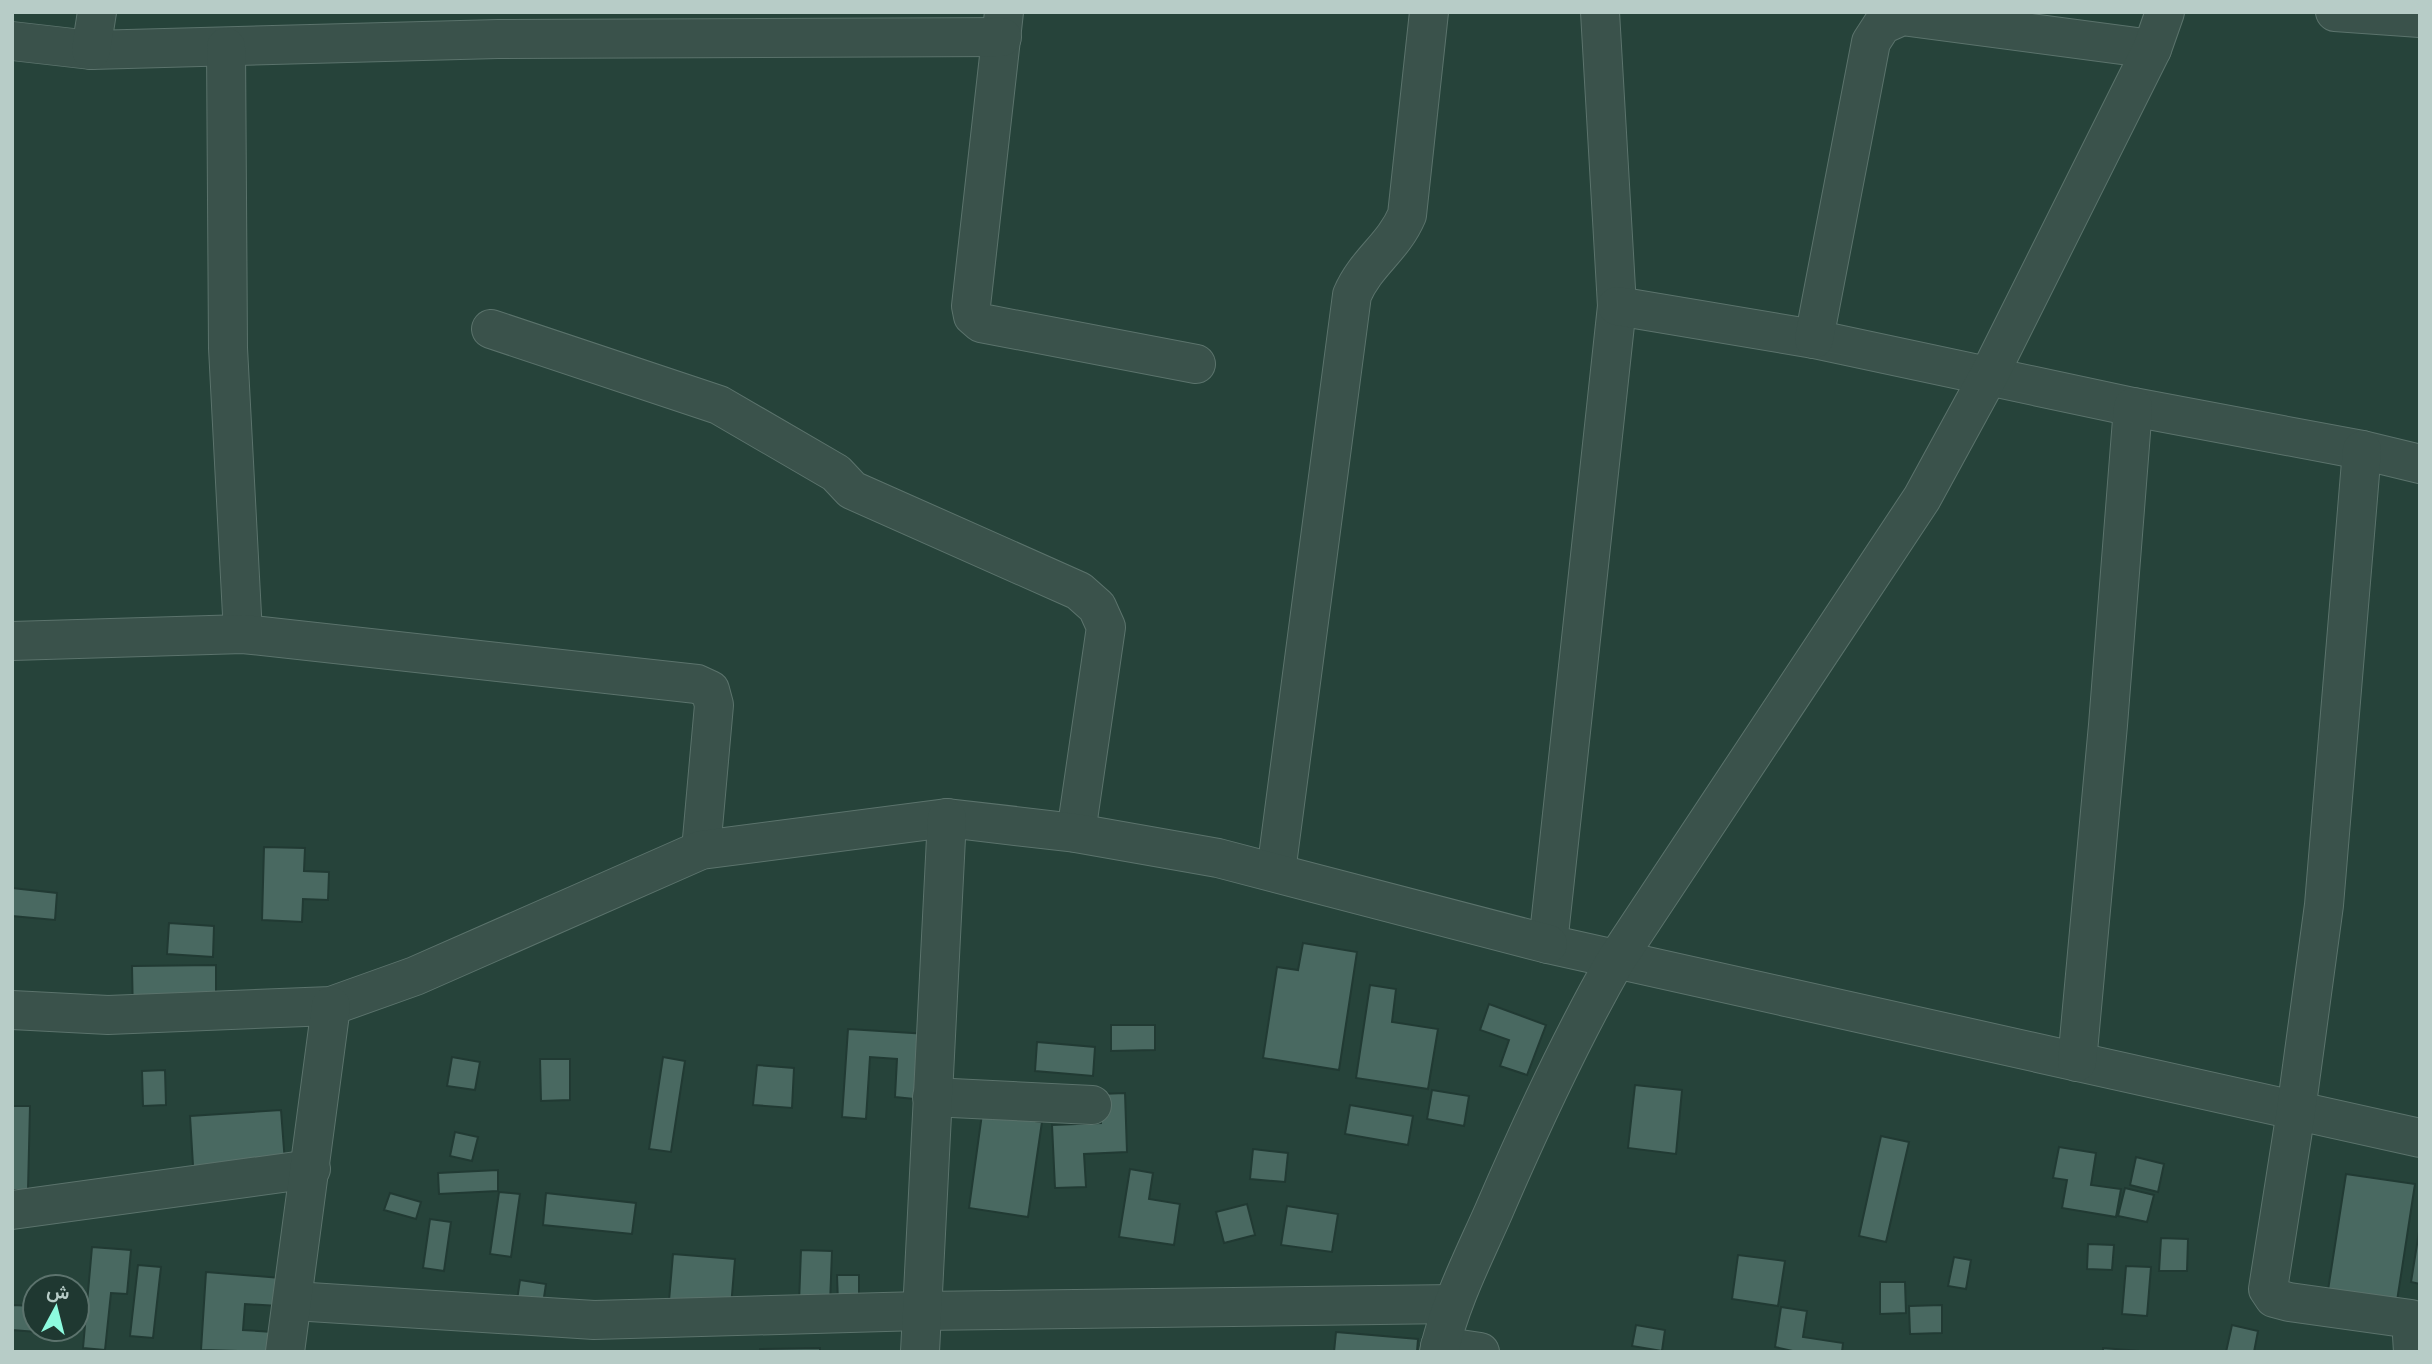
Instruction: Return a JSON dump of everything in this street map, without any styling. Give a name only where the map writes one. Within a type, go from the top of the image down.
[{"type":"street","points":[[91,50],[97,12]]},
{"type":"street","points":[[1276,872],[1352,295],[1362,272],[1400,232],[1407,215],[1429,12]]},
{"type":"street","points":[[1548,944],[1618,306],[1600,12]]},
{"type":"street","points":[[1480,1352],[1439,1349],[1453,1304],[1534,1119],[1616,960],[1922,498],[1988,377],[2152,49],[2165,12]]},
{"type":"street","points":[[2334,12],[2420,18]]},
{"type":"street","points":[[1814,339],[1871,42],[1882,25],[1902,16],[2152,49]]},
{"type":"street","points":[[12,41],[91,50],[226,47],[500,26],[1003,25],[971,306],[973,316],[981,323],[1196,364]]},
{"type":"street","points":[[226,47],[228,348],[243,634]]},
{"type":"street","points":[[1618,306],[1814,339],[2133,407],[2362,450],[2420,464]]},
{"type":"street","points":[[491,329],[719,405],[836,473],[852,490],[1079,592],[1088,599],[1097,607],[1106,627],[1076,834]]},
{"type":"street","points":[[2077,1062],[2108,725],[2133,407]]},
{"type":"street","points":[[2362,450],[2325,891],[2296,1111],[2268,1289],[2274,1298],[2415,1331]]},
{"type":"street","points":[[12,641],[243,634],[697,684],[710,690],[714,705],[701,850]]},
{"type":"street","points":[[920,1352],[947,818]]},
{"type":"street","points":[[12,1010],[108,1014],[331,1006],[415,976],[701,850],[947,818],[1076,834],[1218,858],[1616,960],[2420,1138]]},
{"type":"street","points":[[285,1352],[294,1301],[331,1006]]},
{"type":"street","points":[[932,1097],[1092,1104]]},
{"type":"street","points":[[12,1210],[311,1169]]},
{"type":"street","points":[[294,1301],[594,1320],[921,1311],[1453,1304]]},
{"type":"building","points":[[264,847],[305,848],[304,871],[329,872],[328,900],[303,899],[302,922],[262,920]]},
{"type":"building","points":[[12,888],[57,893],[55,920],[12,916]]},
{"type":"building","points":[[169,923],[214,926],[213,957],[167,954]]},
{"type":"building","points":[[1303,943],[1357,952],[1339,1070],[1263,1058],[1277,967],[1298,970]]},
{"type":"building","points":[[216,965],[216,1000],[133,1018],[132,966]]},
{"type":"building","points":[[1370,985],[1396,989],[1392,1022],[1438,1029],[1428,1089],[1356,1078]]},
{"type":"building","points":[[1489,1004],[1546,1025],[1527,1075],[1500,1066],[1509,1040],[1480,1030]]},
{"type":"building","points":[[1111,1025],[1155,1025],[1155,1050],[1111,1051]]},
{"type":"building","points":[[848,1029],[928,1034],[924,1100],[895,1097],[897,1059],[870,1057],[866,1119],[842,1117]]},
{"type":"building","points":[[1037,1042],[1095,1047],[1093,1076],[1035,1071]]},
{"type":"building","points":[[452,1057],[480,1062],[475,1090],[447,1086]]},
{"type":"building","points":[[663,1057],[685,1061],[671,1152],[649,1149]]},
{"type":"building","points":[[540,1059],[570,1059],[570,1100],[541,1101]]},
{"type":"building","points":[[757,1065],[794,1068],[792,1108],[753,1105]]},
{"type":"building","points":[[165,1070],[166,1105],[143,1106],[142,1071]]},
{"type":"building","points":[[1635,1085],[1682,1090],[1676,1154],[1628,1148]]},
{"type":"building","points":[[1432,1090],[1469,1096],[1464,1126],[1427,1119]]},
{"type":"building","points":[[1125,1093],[1127,1152],[1084,1154],[1086,1187],[1055,1188],[1052,1125],[1101,1123],[1100,1094]]},
{"type":"building","points":[[1350,1105],[1413,1116],[1408,1145],[1345,1134]]},
{"type":"building","points":[[12,1106],[30,1106],[28,1190],[12,1190]]},
{"type":"building","points":[[281,1110],[286,1176],[194,1182],[190,1116]]},
{"type":"building","points":[[982,1114],[1042,1122],[1028,1217],[969,1208]]},
{"type":"building","points":[[455,1132],[478,1137],[472,1161],[450,1156]]},
{"type":"building","points":[[1881,1136],[1909,1142],[1886,1242],[1859,1236]]},
{"type":"building","points":[[2059,1147],[2096,1153],[2091,1185],[2121,1189],[2116,1217],[2062,1208],[2067,1180],[2053,1178]]},
{"type":"building","points":[[1253,1149],[1288,1153],[1285,1182],[1250,1179]]},
{"type":"building","points":[[2136,1157],[2164,1164],[2158,1192],[2130,1185]]},
{"type":"building","points":[[1130,1169],[1153,1173],[1149,1199],[1180,1204],[1174,1245],[1119,1237]]},
{"type":"building","points":[[498,1170],[498,1191],[439,1194],[438,1173]]},
{"type":"building","points":[[2346,1174],[2415,1184],[2395,1314],[2326,1303]]},
{"type":"building","points":[[2125,1188],[2154,1195],[2147,1222],[2118,1216]]},
{"type":"building","points":[[499,1192],[520,1194],[511,1257],[490,1254]]},
{"type":"building","points":[[390,1193],[421,1202],[416,1219],[384,1210]]},
{"type":"building","points":[[546,1193],[636,1203],[632,1234],[543,1225]]},
{"type":"building","points":[[1247,1204],[1255,1235],[1224,1243],[1216,1212]]},
{"type":"building","points":[[1287,1206],[1338,1214],[1332,1252],[1281,1245]]},
{"type":"building","points":[[430,1219],[451,1222],[444,1271],[423,1268]]},
{"type":"building","points":[[2420,1232],[2420,1284],[2411,1282]]},
{"type":"building","points":[[2161,1238],[2188,1239],[2187,1271],[2159,1271]]},
{"type":"building","points":[[2088,1244],[2114,1245],[2112,1270],[2087,1269]]},
{"type":"building","points":[[92,1247],[131,1250],[127,1294],[111,1293],[105,1350],[83,1348],[83,1343],[91,1343]]},
{"type":"building","points":[[801,1250],[832,1251],[830,1304],[799,1303]]},
{"type":"building","points":[[673,1254],[735,1259],[731,1307],[669,1301]]},
{"type":"building","points":[[1738,1255],[1785,1261],[1778,1306],[1732,1299]]},
{"type":"building","points":[[1954,1257],[1971,1260],[1966,1289],[1948,1286]]},
{"type":"building","points":[[138,1265],[161,1267],[153,1338],[130,1336]]},
{"type":"building","points":[[2126,1266],[2151,1267],[2147,1316],[2122,1314]]},
{"type":"building","points":[[206,1272],[281,1278],[279,1306],[245,1304],[243,1330],[273,1332],[271,1352],[201,1350]]},
{"type":"building","points":[[837,1275],[859,1275],[859,1302],[838,1303]]},
{"type":"building","points":[[520,1280],[546,1284],[540,1324],[514,1320]]},
{"type":"building","points":[[1880,1282],[1905,1282],[1906,1313],[1880,1314]]},
{"type":"building","points":[[12,1305],[21,1305],[21,1331],[12,1330]]},
{"type":"building","points":[[1942,1305],[1942,1333],[1910,1334],[1909,1306]]},
{"type":"building","points":[[1781,1307],[1807,1311],[1803,1337],[1843,1343],[1842,1352],[1797,1352],[1775,1347]]},
{"type":"building","points":[[1636,1325],[1665,1330],[1662,1351],[1632,1346]]},
{"type":"building","points":[[2232,1325],[2258,1331],[2254,1352],[2226,1352]]},
{"type":"building","points":[[1336,1332],[1418,1339],[1417,1352],[1334,1352]]},
{"type":"building","points":[[820,1348],[820,1352],[760,1352],[760,1349]]},
{"type":"building","points":[[2103,1348],[2152,1352],[2103,1352]]}]
